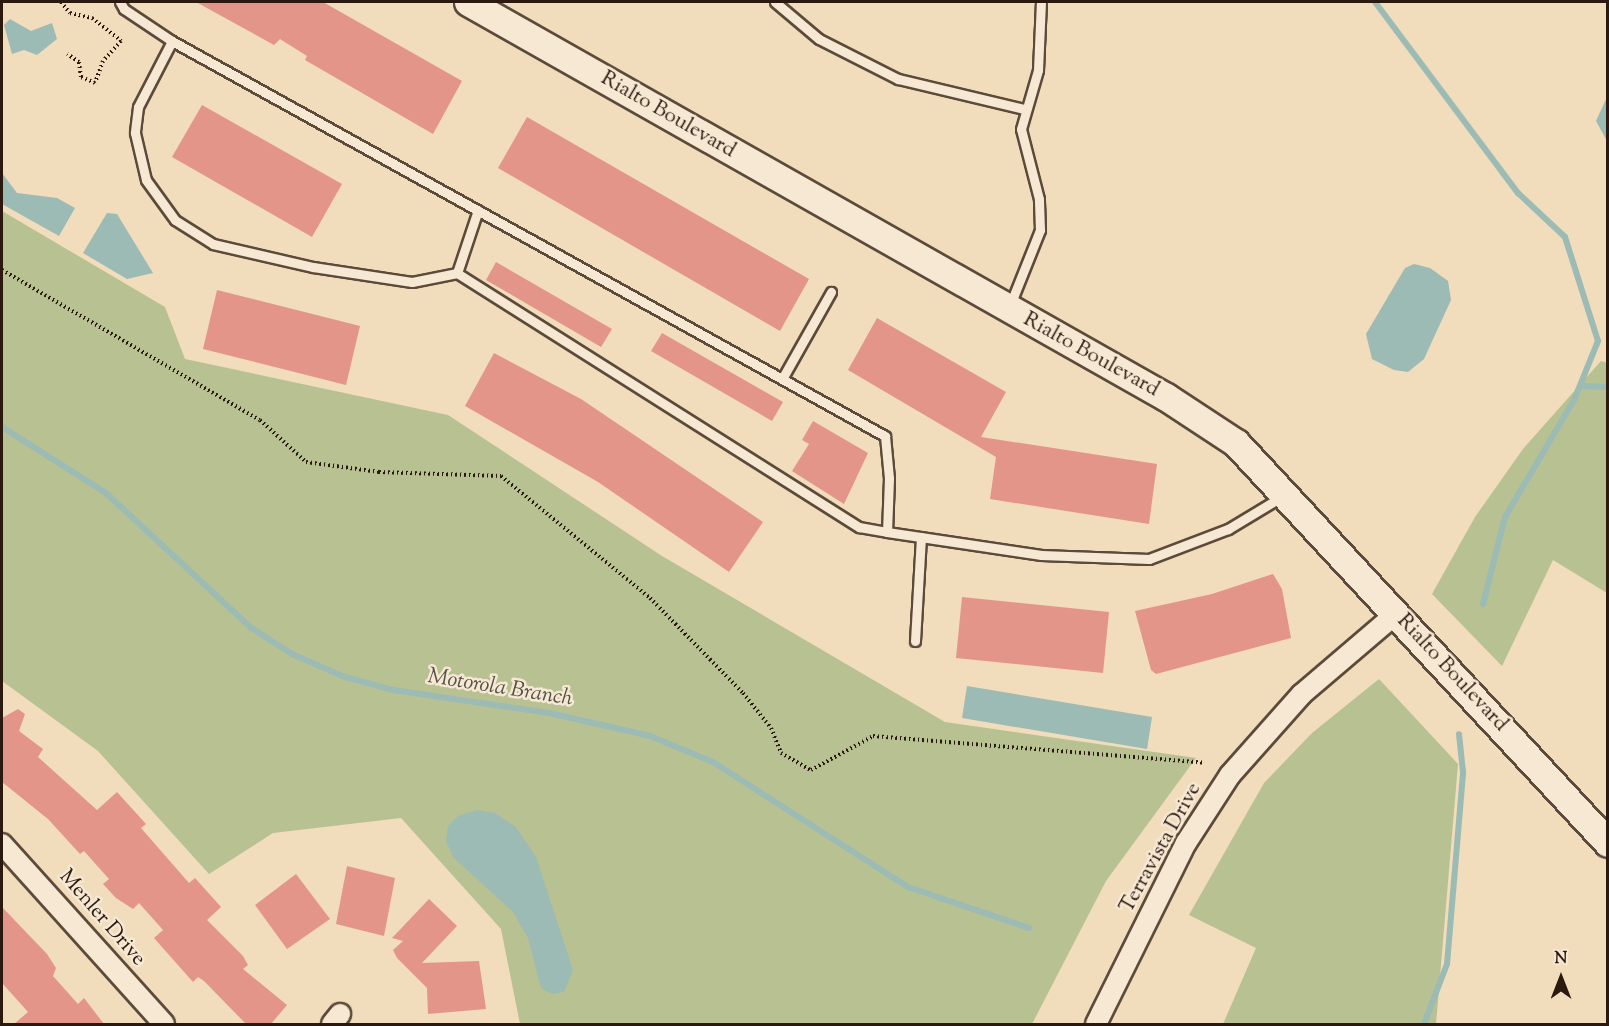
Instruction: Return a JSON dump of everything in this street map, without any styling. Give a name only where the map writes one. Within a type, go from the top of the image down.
[{"type":"street","name":"Rialto Boulevard","points":[[468,2],[1206,422],[1236,443],[1287,493],[1608,843]]},
{"type":"street","name":"Terravista Drive","points":[[1096,1024],[1186,843],[1230,775],[1295,701],[1397,613]]},
{"type":"street","name":"Menler Drive","points":[[2,844],[164,1024]]},
{"type":"lane","points":[[120,2],[124,9],[172,41],[885,436],[890,478],[887,532]]},
{"type":"lane","points":[[775,2],[819,39],[898,79],[1024,109]]},
{"type":"lane","points":[[1008,309],[1029,266],[1040,230],[1039,199],[1022,145],[1024,109],[1038,70],[1041,2]]},
{"type":"lane","points":[[172,41],[138,107],[135,133],[146,180],[176,220],[213,244],[313,267],[411,282],[457,273],[859,527],[1041,555],[1149,560],[1228,529],[1287,493]]},
{"type":"lane","points":[[457,273],[478,210]]},
{"type":"lane","points":[[782,379],[831,292]]},
{"type":"lane","points":[[915,641],[921,537]]},
{"type":"path","points":[[61,2],[70,13],[92,18],[121,41],[100,65],[95,83],[81,77],[79,62],[67,54]]},
{"type":"path","points":[[2,270],[260,420],[306,462],[379,472],[501,476],[650,598],[743,693],[771,728],[781,753],[811,770],[873,735],[1205,763]]},
{"type":"green space","points":[[2,211],[165,307],[185,359],[448,415],[662,556],[945,722],[1196,758],[1106,881],[1032,1024],[520,1024],[501,929],[401,818],[273,833],[209,874],[98,751],[2,681]]},
{"type":"green space","points":[[1601,361],[1608,363],[1607,593],[1553,560],[1502,666],[1432,594],[1475,517],[1523,449]]},
{"type":"green space","points":[[1379,679],[1458,764],[1436,1024],[1223,1024],[1256,948],[1189,915],[1264,783],[1312,733]]},
{"type":"water","points":[[10,19],[31,31],[52,23],[57,39],[37,55],[24,50],[12,54],[4,25]]},
{"type":"water","points":[[1607,97],[1607,141],[1596,121]]},
{"type":"water","points":[[2,173],[17,193],[57,198],[75,208],[59,236],[2,204]]},
{"type":"water","points":[[107,213],[117,214],[153,273],[127,279],[83,253]]},
{"type":"water","points":[[1414,264],[1430,268],[1448,281],[1451,300],[1424,359],[1408,372],[1394,370],[1372,359],[1366,334],[1405,268]]},
{"type":"water","points":[[967,686],[1152,717],[1147,749],[962,718]]},
{"type":"water","points":[[477,810],[495,813],[516,827],[536,857],[573,970],[564,992],[552,994],[541,988],[528,938],[513,912],[454,858],[446,841],[448,826],[458,816]]},
{"type":"building","points":[[196,2],[323,2],[462,81],[433,134],[305,60],[307,56],[280,39],[274,45]]},
{"type":"building","points":[[202,105],[342,184],[312,237],[172,157]]},
{"type":"building","points":[[527,117],[809,279],[780,331],[498,168]]},
{"type":"building","points":[[496,262],[612,329],[601,347],[486,280]]},
{"type":"building","points":[[217,290],[360,326],[346,385],[203,349]]},
{"type":"building","points":[[877,318],[1006,392],[981,437],[1157,464],[1149,524],[990,499],[996,457],[848,370]]},
{"type":"building","points":[[662,333],[783,402],[772,421],[651,351]]},
{"type":"building","points":[[494,353],[581,399],[763,522],[729,572],[598,482],[465,406]]},
{"type":"building","points":[[813,421],[868,453],[844,504],[792,471],[809,444],[802,440]]},
{"type":"building","points":[[1273,574],[1282,589],[1291,638],[1156,674],[1151,670],[1135,611],[1212,594]]},
{"type":"building","points":[[962,597],[1109,612],[1103,673],[956,658]]},
{"type":"building","points":[[18,709],[25,714],[19,731],[43,749],[38,757],[97,810],[117,792],[146,824],[141,828],[189,883],[195,878],[221,907],[207,920],[243,956],[248,965],[243,969],[287,1005],[271,1024],[246,1024],[204,981],[198,977],[193,982],[154,938],[163,930],[139,903],[133,909],[116,898],[103,884],[109,879],[84,851],[80,854],[48,819],[2,782],[2,718]]},
{"type":"building","points":[[347,866],[395,878],[384,936],[336,924]]},
{"type":"building","points":[[296,874],[330,919],[287,949],[255,905]]},
{"type":"building","points":[[429,899],[457,926],[422,963],[479,961],[486,1009],[428,1014],[427,988],[397,958],[393,950],[403,941],[392,938]]},
{"type":"building","points":[[2,907],[47,954],[56,968],[53,976],[78,1004],[84,998],[104,1024],[14,1024],[28,1012],[2,983]]},
{"type":"waterway","points":[[1375,2],[1518,193],[1565,237],[1598,341],[1574,400],[1505,517],[1483,604]]},
{"type":"waterway","points":[[1580,386],[1608,387]]},
{"type":"waterway","name":"Motorola Branch","points":[[2,427],[106,493],[250,627],[292,654],[342,676],[393,690],[549,713],[650,736],[713,762],[908,887],[1029,928]]},
{"type":"waterway","points":[[1424,1024],[1447,964],[1463,772],[1459,734]]}]
